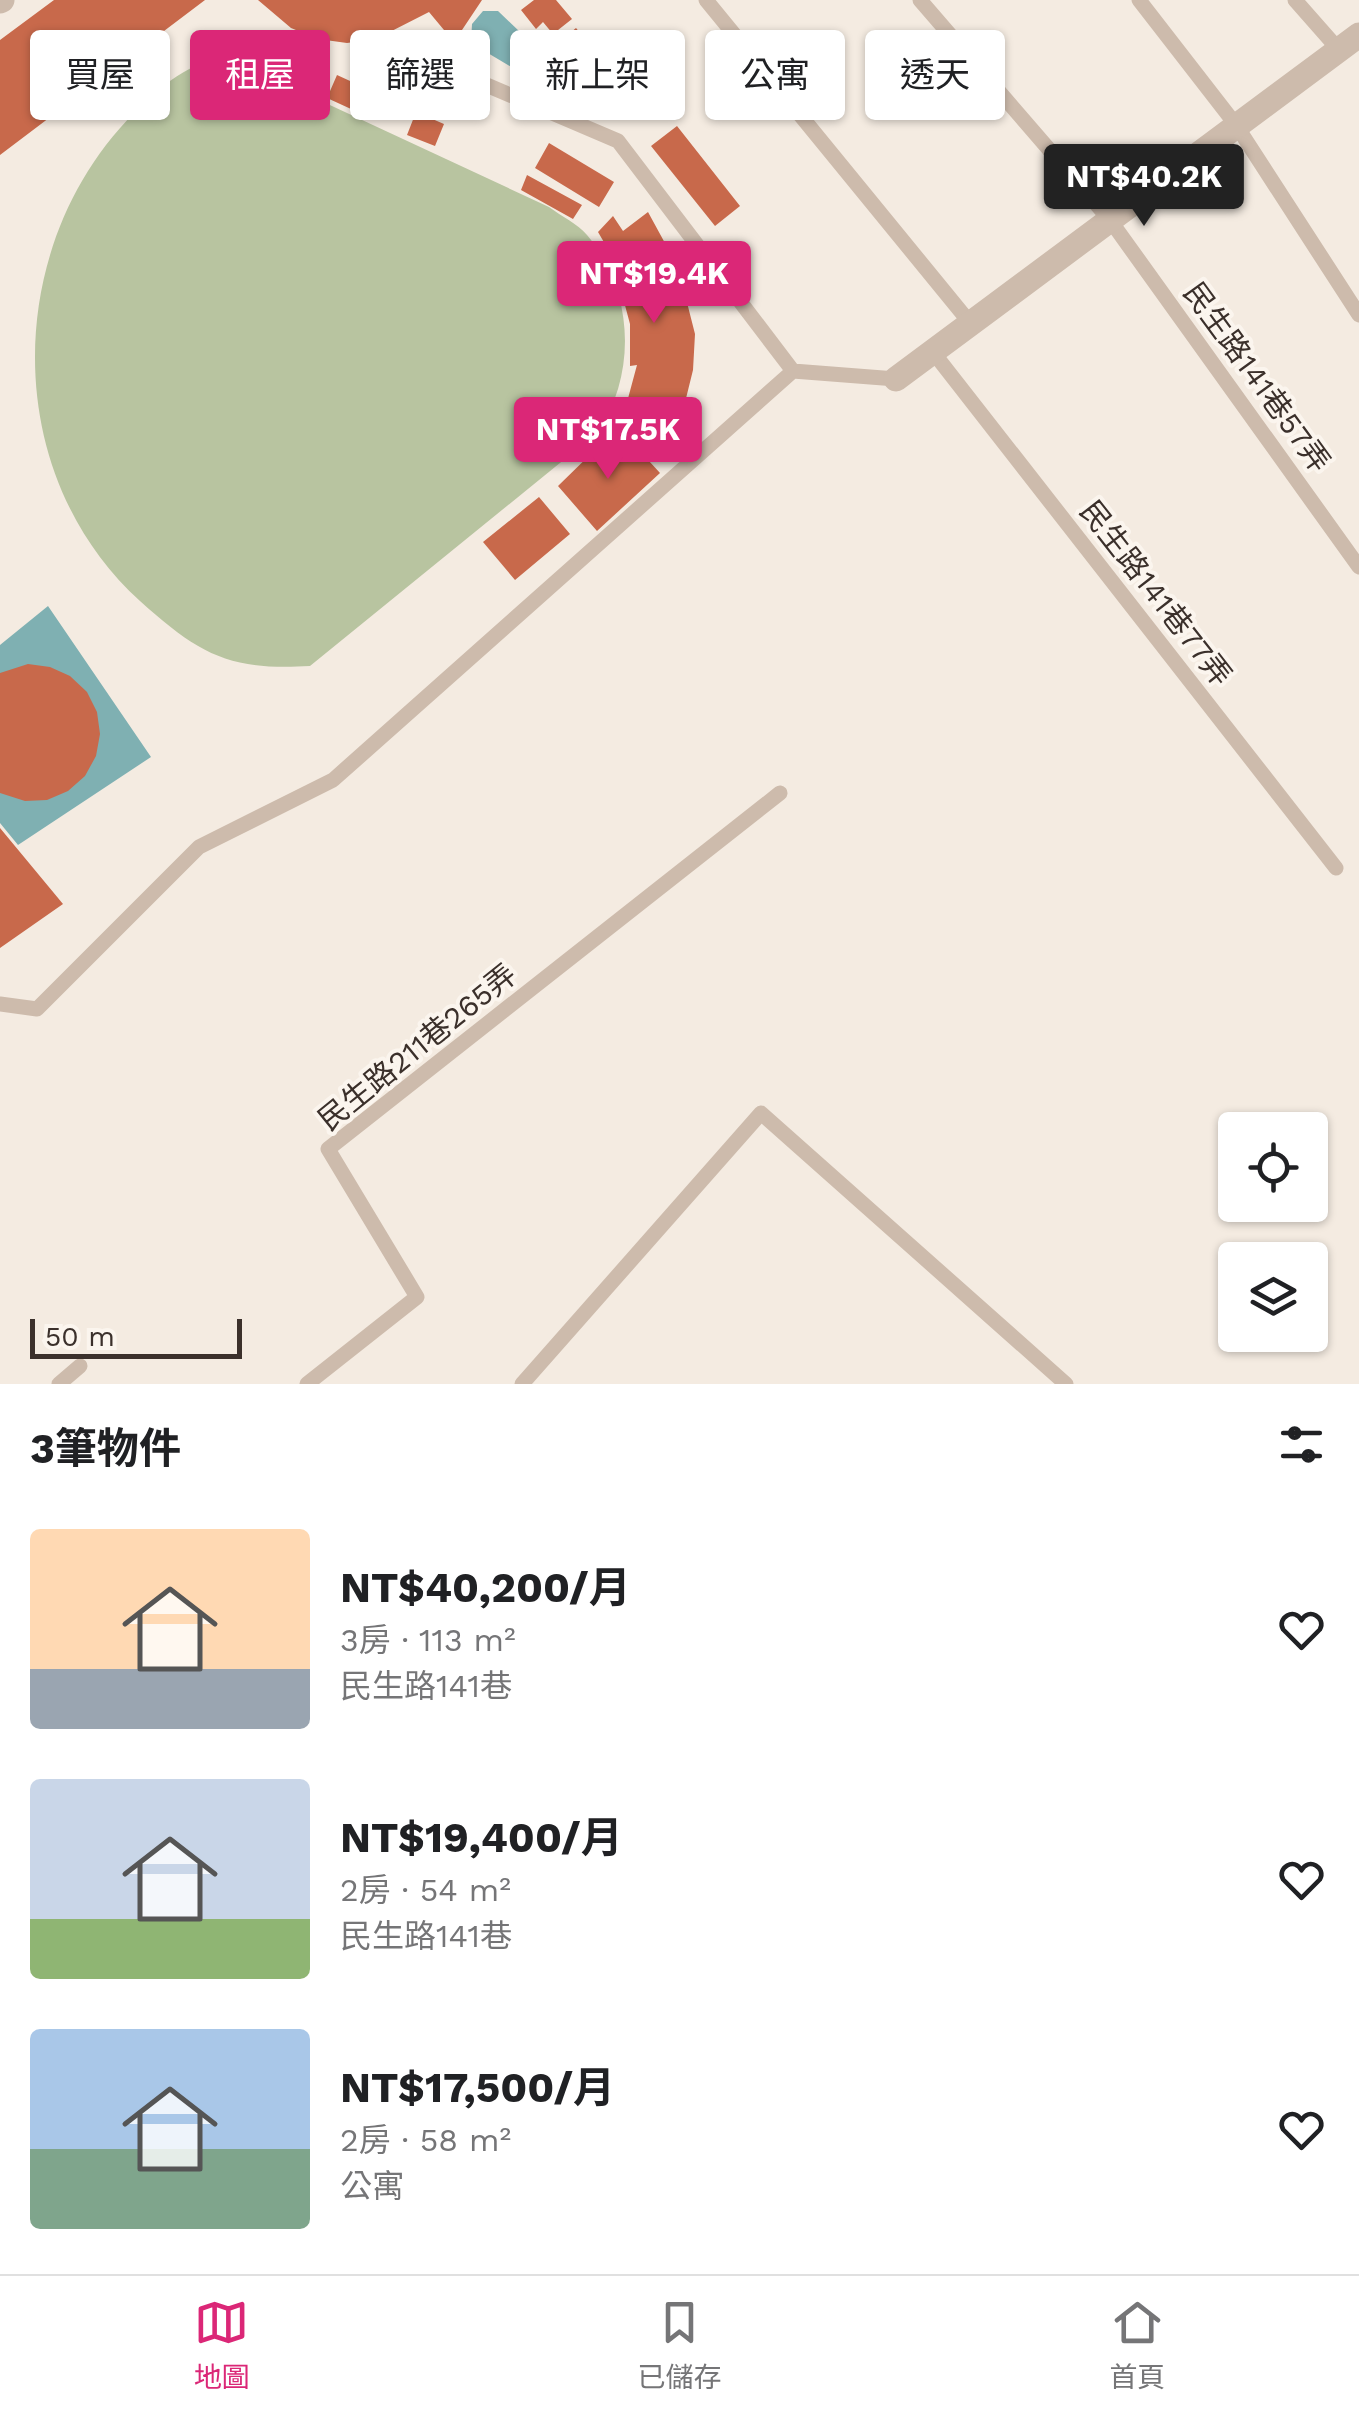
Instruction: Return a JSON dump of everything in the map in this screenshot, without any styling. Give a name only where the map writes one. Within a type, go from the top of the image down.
[{"type":"street","points":[[896,379],[1349,42]]},
{"type":"lane","points":[[706,0],[971,324]]},
{"type":"lane","name":"民生路141巷57弄","points":[[920,0],[1110,220],[1359,567]]},
{"type":"lane","points":[[1139,0],[1236,126],[1359,315]]},
{"type":"lane","points":[[1294,0],[1349,42]]},
{"type":"lane","points":[[490,87],[618,141],[793,371]]},
{"type":"lane","name":"民生路141巷77弄","points":[[933,352],[1336,868]]},
{"type":"lane","points":[[0,1004],[36,1009],[199,847],[333,780],[793,371],[896,379]]},
{"type":"lane","name":"民生路211巷265弄","points":[[307,1384],[416,1297],[328,1150],[780,793]]},
{"type":"lane","points":[[522,1384],[761,1113],[1066,1384]]},
{"type":"lane","points":[[58,1384],[80,1366]]},
{"type":"green space","points":[[189,69],[190,120],[330,120],[330,105],[350,114],[350,120],[362,120],[549,207],[587,235],[603,257],[621,306],[624,359],[611,409],[598,432],[310,666],[258,665],[217,655],[180,634],[140,601],[94,549],[61,490],[42,426],[35,359],[41,292],[60,228],[91,167],[128,120],[170,120],[170,81]]},
{"type":"water","points":[[483,11],[498,11],[518,30],[510,30],[510,66],[490,54],[490,30],[472,30]]},
{"type":"water","points":[[48,606],[151,757],[18,845],[0,823],[0,645]]},
{"type":"building","points":[[54,0],[205,0],[165,30],[30,30],[30,120],[46,120],[0,155],[0,40]]},
{"type":"building","points":[[258,0],[482,0],[462,30],[444,30],[429,12],[394,30],[350,30],[347,43],[330,41],[330,30],[291,28]]},
{"type":"building","points":[[534,0],[556,0],[572,19],[558,30],[550,30],[543,22],[536,29],[521,10]]},
{"type":"building","points":[[337,75],[350,81],[350,109],[330,99]]},
{"type":"building","points":[[413,120],[444,124],[435,146],[407,135]]},
{"type":"building","points":[[677,126],[740,206],[715,226],[651,146]]},
{"type":"building","points":[[549,143],[614,182],[599,207],[535,168]]},
{"type":"building","points":[[527,175],[582,205],[573,219],[521,190]]},
{"type":"building","points":[[648,212],[678,267],[695,334],[693,370],[675,443],[623,417],[637,365],[630,366],[630,324],[619,283],[626,280],[598,232],[613,216],[623,231]]},
{"type":"building","points":[[627,437],[660,473],[597,531],[558,486],[601,444],[610,454]]},
{"type":"building","points":[[539,497],[570,534],[515,580],[483,542]]},
{"type":"building","points":[[28,664],[50,667],[70,676],[87,692],[97,712],[100,734],[96,756],[85,776],[68,791],[47,800],[25,801],[0,793],[0,673]]},
{"type":"building","points":[[0,828],[63,904],[0,948]]}]
